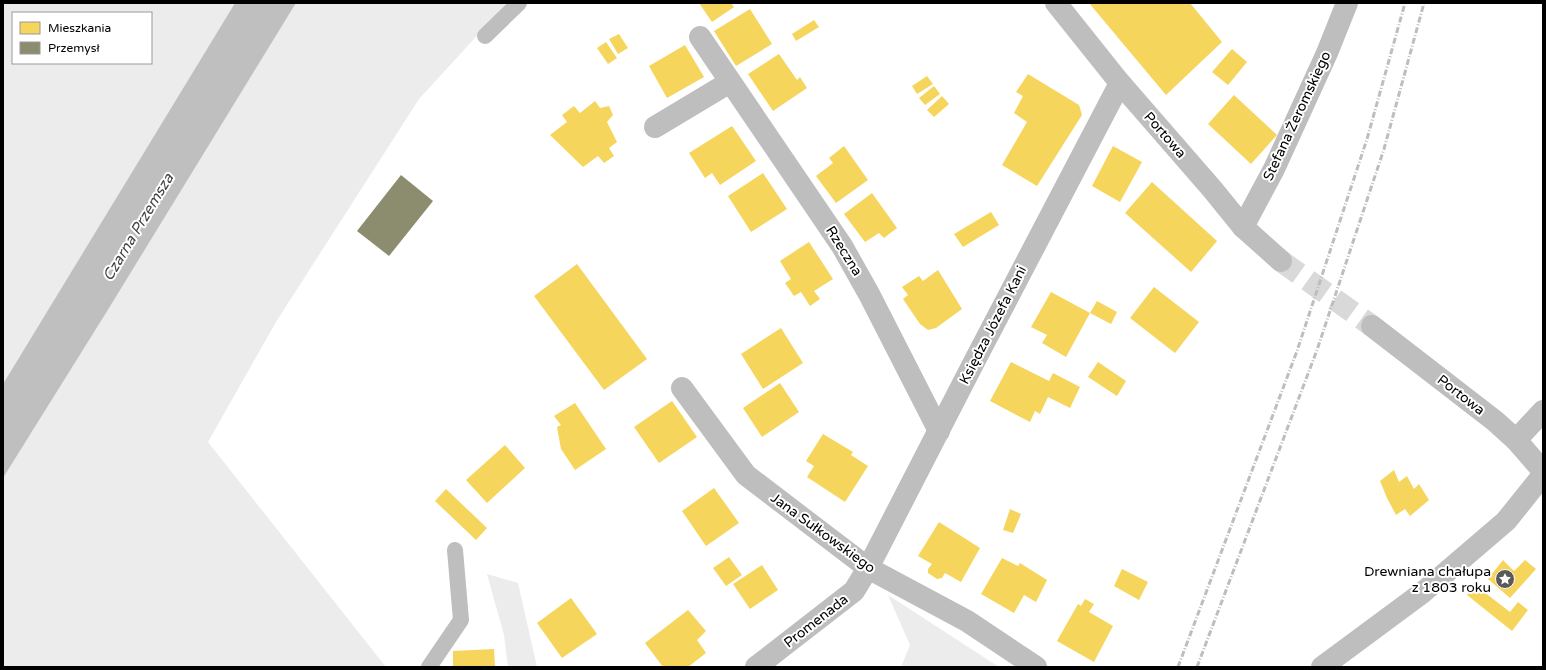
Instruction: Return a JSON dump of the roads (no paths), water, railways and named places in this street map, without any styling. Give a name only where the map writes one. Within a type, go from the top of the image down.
[{"type":"street","name":"Portowa","points":[[1056,3],[1120,83],[1213,190],[1243,227],[1281,261]]},
{"type":"street","name":"Stefana Żeromskiego","points":[[1243,227],[1274,169],[1324,61],[1347,3]]},
{"type":"street","name":"Rzeczna","points":[[700,37],[842,246],[869,294],[939,431]]},
{"type":"street","points":[[655,127],[730,82]]},
{"type":"street","name":"Księdza Józefa Kani","points":[[868,568],[1120,83]]},
{"type":"street","name":"Portowa","points":[[1372,326],[1494,421],[1516,440],[1543,471]]},
{"type":"street","name":"Jana Sułkowskiego","points":[[682,388],[746,475],[868,568],[967,621],[1036,667]]},
{"type":"street","points":[[1516,440],[1543,411]]},
{"type":"street","points":[[1322,667],[1422,593],[1506,521],[1543,475]]},
{"type":"street","name":"Promenada","points":[[756,667],[854,591],[868,568]]},
{"type":"lane","points":[[485,36],[519,3]]},
{"type":"lane","points":[[429,667],[461,620],[455,550]]},
{"type":"water","name":"Czarna Przemsza","points":[[235,3],[296,3],[3,478],[3,384]]},
{"type":"tunnel","points":[[1281,261],[1372,326]]},
{"type":"railway","points":[[1178,667],[1297,351],[1367,139],[1405,3]]},
{"type":"railway","points":[[1197,667],[1317,350],[1384,149],[1424,3]]},
{"type":"place","name":"Drewniana chałupa z 1803 roku","points":[[1505,579]]}]
